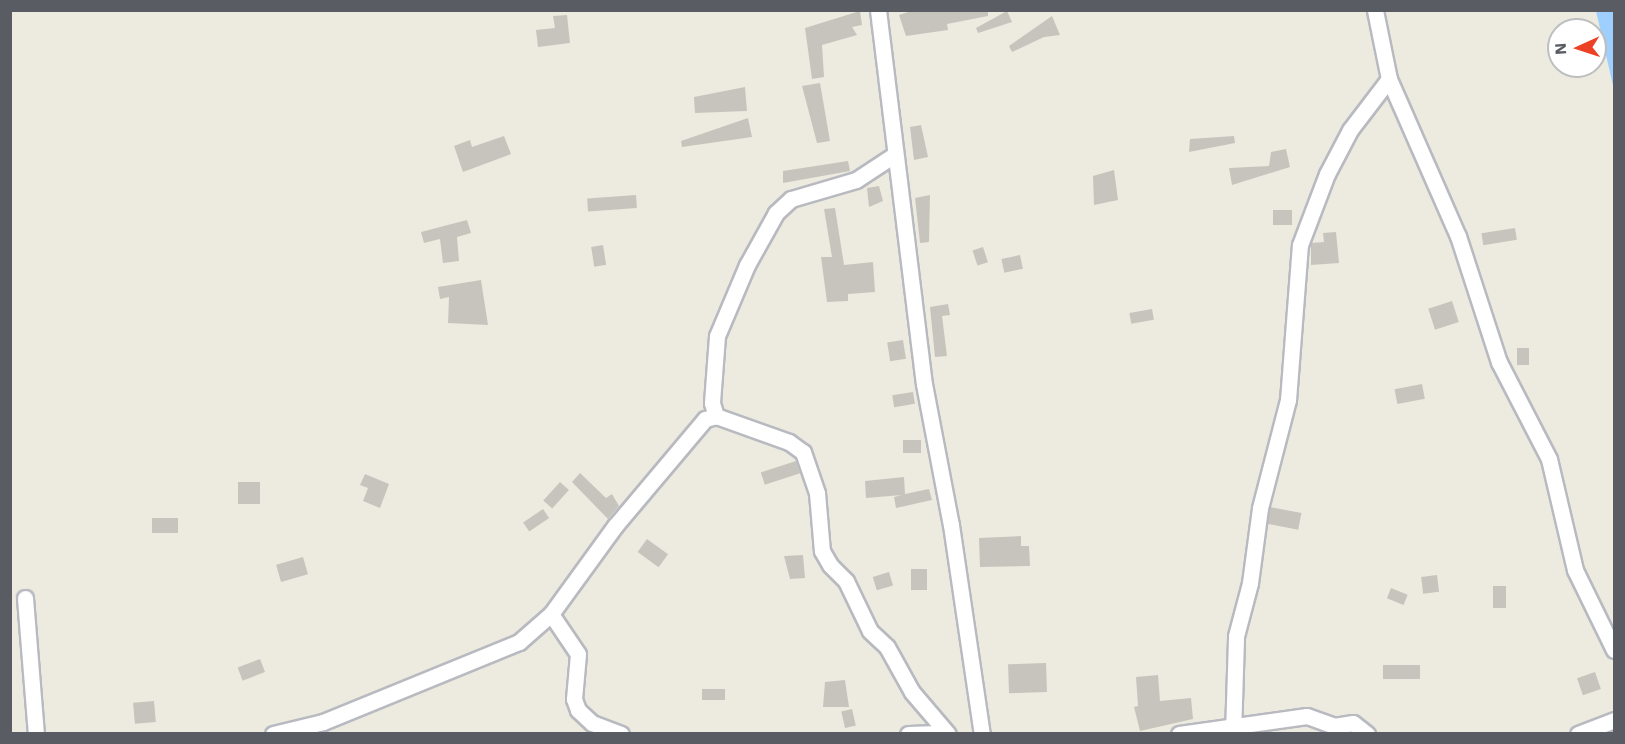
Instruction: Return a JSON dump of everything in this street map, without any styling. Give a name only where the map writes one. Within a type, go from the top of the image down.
[{"type":"street","points":[[878,10],[894,155],[924,384],[951,525],[982,734]]},
{"type":"street","points":[[1375,10],[1389,79],[1458,236],[1499,362],[1549,459],[1575,570],[1614,650]]},
{"type":"street","points":[[1234,730],[1236,636],[1250,583],[1260,508],[1288,400],[1300,245],[1327,174],[1350,130],[1389,79]]},
{"type":"street","points":[[716,416],[712,403],[717,336],[747,265],[777,213],[791,199],[856,180],[894,155]]},
{"type":"street","points":[[273,734],[323,722],[399,690],[438,679],[519,642],[551,614],[615,526],[705,419],[716,416],[789,442],[803,452],[817,494],[822,551],[830,566],[846,581],[870,631],[887,647],[912,692],[947,733]]},
{"type":"street","points":[[26,598],[36,734]]},
{"type":"street","points":[[551,614],[578,654],[574,699],[578,710],[592,723],[621,734]]},
{"type":"street","points":[[1179,734],[1234,730],[1307,716],[1334,726],[1353,723],[1367,734]]},
{"type":"street","points":[[1578,734],[1614,720]]},
{"type":"street","points":[[908,734],[947,733]]},
{"type":"water","points":[[1596,11],[1614,11],[1614,90],[1607,59],[1607,18],[1598,18]]},
{"type":"building","points":[[914,10],[988,10],[988,16],[947,24],[948,30],[906,36],[899,15]]},
{"type":"building","points":[[860,11],[862,25],[852,27],[857,35],[822,45],[824,77],[812,79],[805,28]]},
{"type":"building","points":[[1007,11],[1012,22],[978,33],[976,28]]},
{"type":"building","points":[[567,15],[570,43],[538,47],[536,30],[555,28],[553,16]]},
{"type":"building","points":[[1052,16],[1060,35],[1044,37],[1012,52],[1009,46]]},
{"type":"building","points":[[820,83],[830,141],[817,143],[802,86]]},
{"type":"building","points":[[745,87],[747,111],[695,113],[694,97]]},
{"type":"building","points":[[748,118],[752,137],[682,147],[681,141]]},
{"type":"building","points":[[921,125],[928,157],[914,160],[910,127]]},
{"type":"building","points":[[504,136],[511,154],[463,172],[454,146],[470,140],[472,147]]},
{"type":"building","points":[[1234,136],[1235,143],[1189,152],[1190,139]]},
{"type":"building","points":[[1286,149],[1290,167],[1232,185],[1229,168],[1269,166],[1271,152]]},
{"type":"building","points":[[848,161],[850,171],[783,183],[783,171]]},
{"type":"building","points":[[1114,170],[1118,200],[1094,205],[1093,176]]},
{"type":"building","points":[[879,186],[883,201],[869,207],[867,188]]},
{"type":"building","points":[[636,195],[637,208],[588,211],[587,198]]},
{"type":"building","points":[[930,195],[929,242],[920,243],[915,198]]},
{"type":"building","points":[[835,208],[844,265],[873,262],[875,292],[848,294],[848,301],[827,302],[821,257],[832,257],[824,209]]},
{"type":"building","points":[[1273,210],[1292,210],[1292,225],[1273,225]]},
{"type":"building","points":[[467,220],[471,233],[457,237],[459,261],[443,263],[440,239],[424,243],[421,232]]},
{"type":"building","points":[[1515,228],[1517,240],[1483,245],[1481,233]]},
{"type":"building","points":[[1336,232],[1339,263],[1311,265],[1311,243],[1324,242],[1323,233]]},
{"type":"building","points":[[603,245],[606,265],[594,267],[591,247]]},
{"type":"building","points":[[983,247],[988,262],[977,266],[973,250]]},
{"type":"building","points":[[1020,255],[1023,269],[1004,273],[1001,259]]},
{"type":"building","points":[[481,280],[488,325],[448,323],[449,297],[440,299],[438,287]]},
{"type":"building","points":[[1452,301],[1459,322],[1435,330],[1428,309]]},
{"type":"building","points":[[948,304],[950,315],[942,316],[947,356],[935,357],[930,307]]},
{"type":"building","points":[[1152,309],[1154,320],[1131,324],[1129,313]]},
{"type":"building","points":[[903,340],[906,359],[890,361],[887,343]]},
{"type":"building","points":[[1517,348],[1529,348],[1529,365],[1517,365]]},
{"type":"building","points":[[1422,384],[1425,399],[1397,404],[1395,389]]},
{"type":"building","points":[[913,392],[915,404],[894,407],[892,395]]},
{"type":"building","points":[[903,440],[921,440],[921,453],[903,453]]},
{"type":"building","points":[[796,461],[800,473],[765,485],[761,472]]},
{"type":"building","points":[[580,473],[606,498],[612,494],[619,506],[608,519],[572,482]]},
{"type":"building","points":[[365,474],[389,484],[380,508],[363,501],[368,488],[360,485]]},
{"type":"building","points":[[904,477],[905,494],[929,489],[932,500],[896,508],[894,497],[902,495],[866,498],[865,481]]},
{"type":"building","points":[[238,482],[260,482],[260,504],[238,504]]},
{"type":"building","points":[[560,482],[569,490],[552,509],[543,501]]},
{"type":"building","points":[[1270,507],[1301,513],[1298,530],[1267,524]]},
{"type":"building","points":[[543,509],[549,518],[529,532],[523,522]]},
{"type":"building","points":[[152,518],[178,518],[178,533],[152,533]]},
{"type":"building","points":[[1021,536],[1021,546],[1029,546],[1030,566],[980,567],[979,538]]},
{"type":"building","points":[[647,539],[668,554],[659,567],[638,552]]},
{"type":"building","points":[[803,555],[805,578],[790,579],[784,556]]},
{"type":"building","points":[[303,557],[308,574],[281,582],[276,565]]},
{"type":"building","points":[[911,569],[927,569],[927,590],[911,590]]},
{"type":"building","points":[[889,572],[893,585],[877,590],[873,577]]},
{"type":"building","points":[[1437,575],[1439,592],[1423,594],[1421,577]]},
{"type":"building","points":[[1493,586],[1506,586],[1506,608],[1493,608]]},
{"type":"building","points":[[1391,588],[1408,595],[1404,605],[1387,598]]},
{"type":"building","points":[[260,659],[265,672],[243,681],[238,668]]},
{"type":"building","points":[[1046,663],[1047,692],[1009,693],[1008,664]]},
{"type":"building","points":[[1383,665],[1420,665],[1420,679],[1383,679]]},
{"type":"building","points":[[1595,672],[1601,689],[1583,695],[1577,678]]},
{"type":"building","points":[[1158,675],[1160,701],[1191,698],[1193,719],[1140,731],[1134,707],[1138,706],[1136,677]]},
{"type":"building","points":[[845,680],[849,707],[823,707],[825,682]]},
{"type":"building","points":[[702,689],[725,689],[725,700],[702,700]]},
{"type":"building","points":[[154,701],[156,722],[135,724],[133,703]]},
{"type":"building","points":[[852,709],[856,726],[845,728],[841,711]]}]
